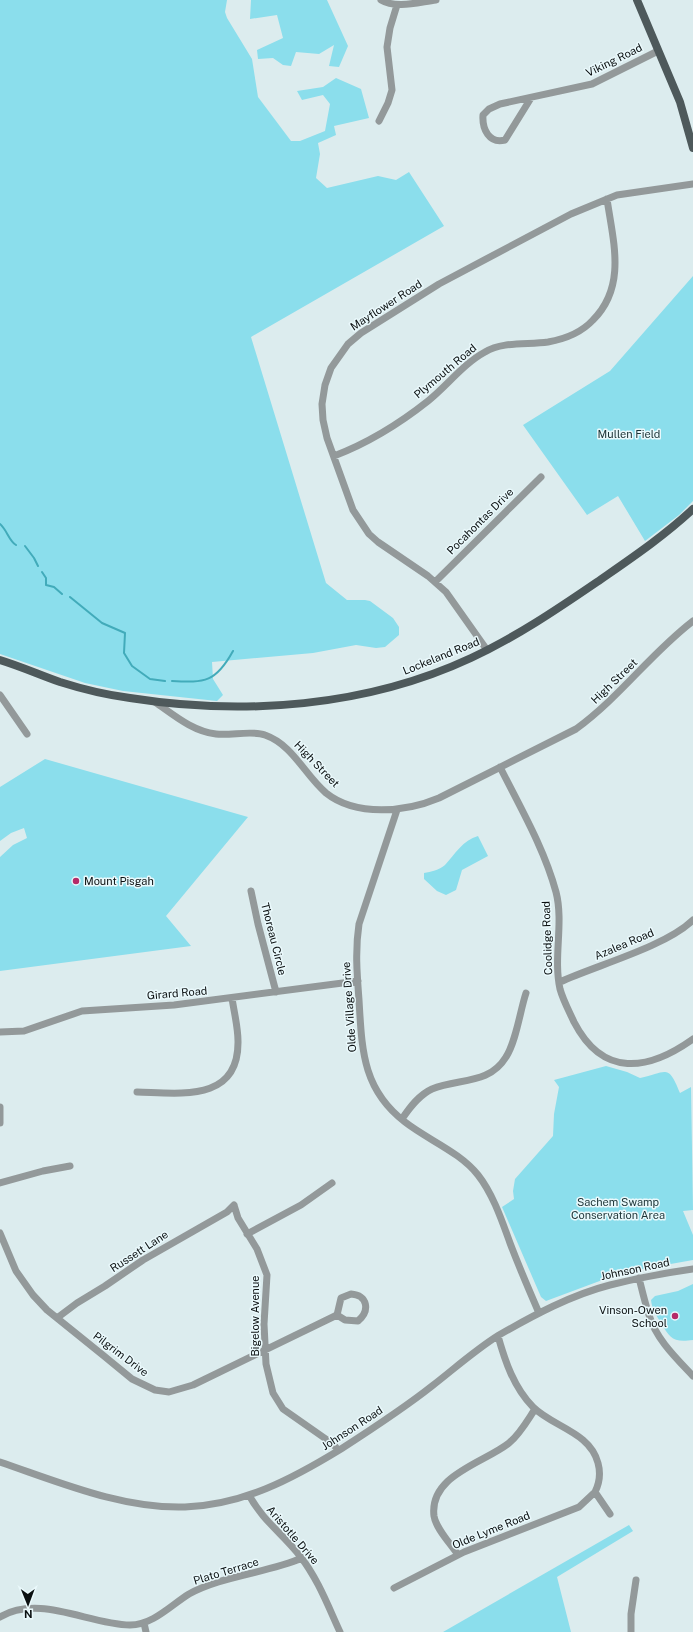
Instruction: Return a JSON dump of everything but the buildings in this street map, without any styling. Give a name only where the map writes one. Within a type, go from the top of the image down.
[{"type":"main road","points":[[637,0],[680,102],[693,148]]},
{"type":"main road","name":"Lockeland Road","points":[[155,702],[200,707],[237,708],[305,703],[343,697],[398,685],[469,659],[546,618],[661,538],[693,509]]},
{"type":"main road","name":"High Street","points":[[0,660],[63,683],[128,698],[155,702]]},
{"type":"street","points":[[381,0],[397,5],[436,0]]},
{"type":"street","points":[[379,121],[388,103],[392,90],[387,47],[390,28],[397,5]]},
{"type":"street","name":"Viking Road","points":[[531,98],[505,140],[498,142],[492,139],[484,128],[483,115],[489,109],[500,104],[592,84],[658,50]]},
{"type":"street","name":"Mayflower Road","points":[[487,650],[446,592],[435,582],[393,554],[369,534],[353,510],[326,438],[322,404],[325,385],[331,368],[348,344],[361,333],[438,284],[571,214],[607,199],[634,192],[693,184]]},
{"type":"street","name":"Plymouth Road","points":[[334,456],[353,449],[390,428],[428,401],[485,352],[502,346],[548,342],[570,337],[587,327],[610,298],[614,282],[616,265],[607,199]]},
{"type":"street","name":"Pocahontas Drive","points":[[435,582],[541,477]]},
{"type":"street","name":"High Street","points":[[155,702],[186,723],[203,731],[217,734],[263,734],[279,742],[295,756],[326,792],[342,802],[360,807],[397,810],[422,805],[576,728],[596,714],[630,682],[674,635],[693,621]]},
{"type":"street","points":[[0,695],[28,734]]},
{"type":"street","name":"Coolidge Road","points":[[500,767],[542,854],[556,894],[560,982],[567,1008],[577,1028],[589,1045],[600,1055],[612,1061],[633,1065],[646,1063],[674,1051],[693,1039]]},
{"type":"street","name":"Olde Village Drive","points":[[397,810],[359,924],[356,957],[360,1038],[364,1061],[372,1081],[381,1096],[402,1119],[463,1161],[478,1175],[500,1217],[539,1313]]},
{"type":"street","name":"Thoreau Circle","points":[[251,891],[276,992]]},
{"type":"street","name":"Azalea Road","points":[[560,982],[648,946],[684,929],[693,920]]},
{"type":"street","name":"Girard Road","points":[[0,1032],[24,1031],[82,1011],[174,1005],[358,982]]},
{"type":"street","points":[[402,1119],[415,1101],[432,1090],[480,1078],[498,1068],[511,1046],[526,993]]},
{"type":"street","points":[[137,1092],[199,1092],[215,1086],[227,1075],[234,1062],[238,1048],[232,998]]},
{"type":"street","points":[[0,1107],[0,1123]]},
{"type":"street","points":[[0,1183],[70,1166]]},
{"type":"street","points":[[247,1234],[301,1205],[332,1183]]},
{"type":"street","name":"Bigelow Avenue","points":[[234,1205],[237,1215],[257,1249],[267,1275],[264,1324],[266,1364],[270,1385],[283,1409],[333,1444],[338,1450]]},
{"type":"street","name":"Russett Lane","points":[[57,1318],[77,1303],[110,1283],[143,1260],[227,1212],[234,1205]]},
{"type":"street","name":"Pilgrim Drive","points":[[0,1233],[16,1270],[28,1289],[47,1310],[132,1379],[156,1390],[169,1392],[180,1390],[337,1315]]},
{"type":"street","name":"Johnson Road","points":[[0,1462],[125,1501],[159,1506],[185,1507],[215,1504],[250,1496],[291,1478],[338,1450],[404,1407],[498,1336],[539,1313],[583,1294],[639,1278],[693,1269]]},
{"type":"street","points":[[639,1278],[649,1316],[655,1329],[664,1343],[693,1376]]},
{"type":"street","points":[[351,1294],[357,1294],[364,1300],[366,1310],[358,1321],[345,1320],[337,1315],[341,1298],[351,1294]]},
{"type":"street","points":[[498,1336],[510,1374],[522,1393],[535,1409],[590,1445],[597,1457],[600,1472],[599,1484],[595,1492],[610,1514]]},
{"type":"street","points":[[458,1554],[434,1517],[434,1506],[438,1492],[455,1475],[509,1443],[522,1429],[535,1409]]},
{"type":"street","name":"Olde Lyme Road","points":[[394,1588],[458,1554],[579,1507],[595,1492]]},
{"type":"street","name":"Aristotle Drive","points":[[250,1496],[263,1517],[302,1558],[316,1579],[340,1632]]},
{"type":"street","name":"Plato Terrace","points":[[0,1617],[18,1609],[37,1608],[110,1623],[132,1625],[144,1623],[189,1594],[204,1588],[284,1566],[302,1558]]},
{"type":"street","points":[[632,1632],[631,1614],[636,1580]]},
{"type":"street","points":[[144,1623],[146,1632]]},
{"type":"green space","points":[[0,0],[227,0],[225,12],[227,18],[252,59],[258,97],[291,141],[300,141],[325,131],[330,104],[323,95],[302,100],[297,91],[323,87],[336,78],[361,89],[369,118],[334,126],[336,135],[318,143],[320,154],[316,178],[327,188],[378,176],[396,180],[409,172],[444,226],[251,337],[326,583],[347,600],[370,601],[393,618],[399,627],[399,635],[385,647],[376,648],[356,645],[313,653],[212,662],[213,679],[223,695],[217,701],[123,691],[85,683],[0,654]]},
{"type":"green space","points":[[251,0],[327,0],[348,46],[339,67],[329,66],[334,45],[319,54],[296,52],[291,66],[283,65],[273,58],[258,59],[257,50],[283,38],[277,15],[250,19]]},
{"type":"green space","name":"Mullen Field","points":[[693,276],[693,501],[679,515],[645,541],[618,496],[587,515],[523,425],[610,371]]},
{"type":"green space","name":"Mount Pisgah","points":[[45,759],[248,817],[166,916],[191,946],[0,971],[0,857],[13,845],[27,838],[24,828],[11,833],[0,841],[0,787]]},
{"type":"green space","points":[[478,836],[488,856],[462,870],[456,890],[446,895],[437,891],[424,879],[424,873],[443,867],[464,844]]},
{"type":"green space","name":"Sachem Swamp Conservation Area","points":[[606,1066],[627,1072],[640,1078],[666,1072],[669,1073],[676,1083],[680,1093],[691,1087],[693,1210],[683,1211],[693,1235],[693,1260],[637,1270],[605,1279],[546,1301],[541,1297],[502,1207],[514,1199],[513,1191],[515,1179],[553,1136],[554,1114],[559,1087],[554,1080]]},
{"type":"green space","name":"Vinson-Owen School","points":[[693,1284],[693,1340],[676,1340],[670,1336],[654,1312],[651,1300],[655,1296],[678,1291]]},
{"type":"green space","points":[[629,1525],[633,1531],[557,1577],[571,1632],[443,1632]]},
{"type":"waterway","points":[[0,524],[16,545]]},
{"type":"waterway","points":[[25,546],[38,566]]},
{"type":"waterway","points":[[42,572],[46,578],[46,585],[54,587],[62,594]]},
{"type":"waterway","points":[[70,597],[102,623],[125,633],[124,653],[132,666],[150,679],[165,681]]},
{"type":"waterway","points":[[172,681],[201,681],[215,675],[233,651]]},
{"type":"place","name":"Mount Pisgah","points":[[76,881]]},
{"type":"place","name":"Vinson-Owen School","points":[[675,1316]]}]
